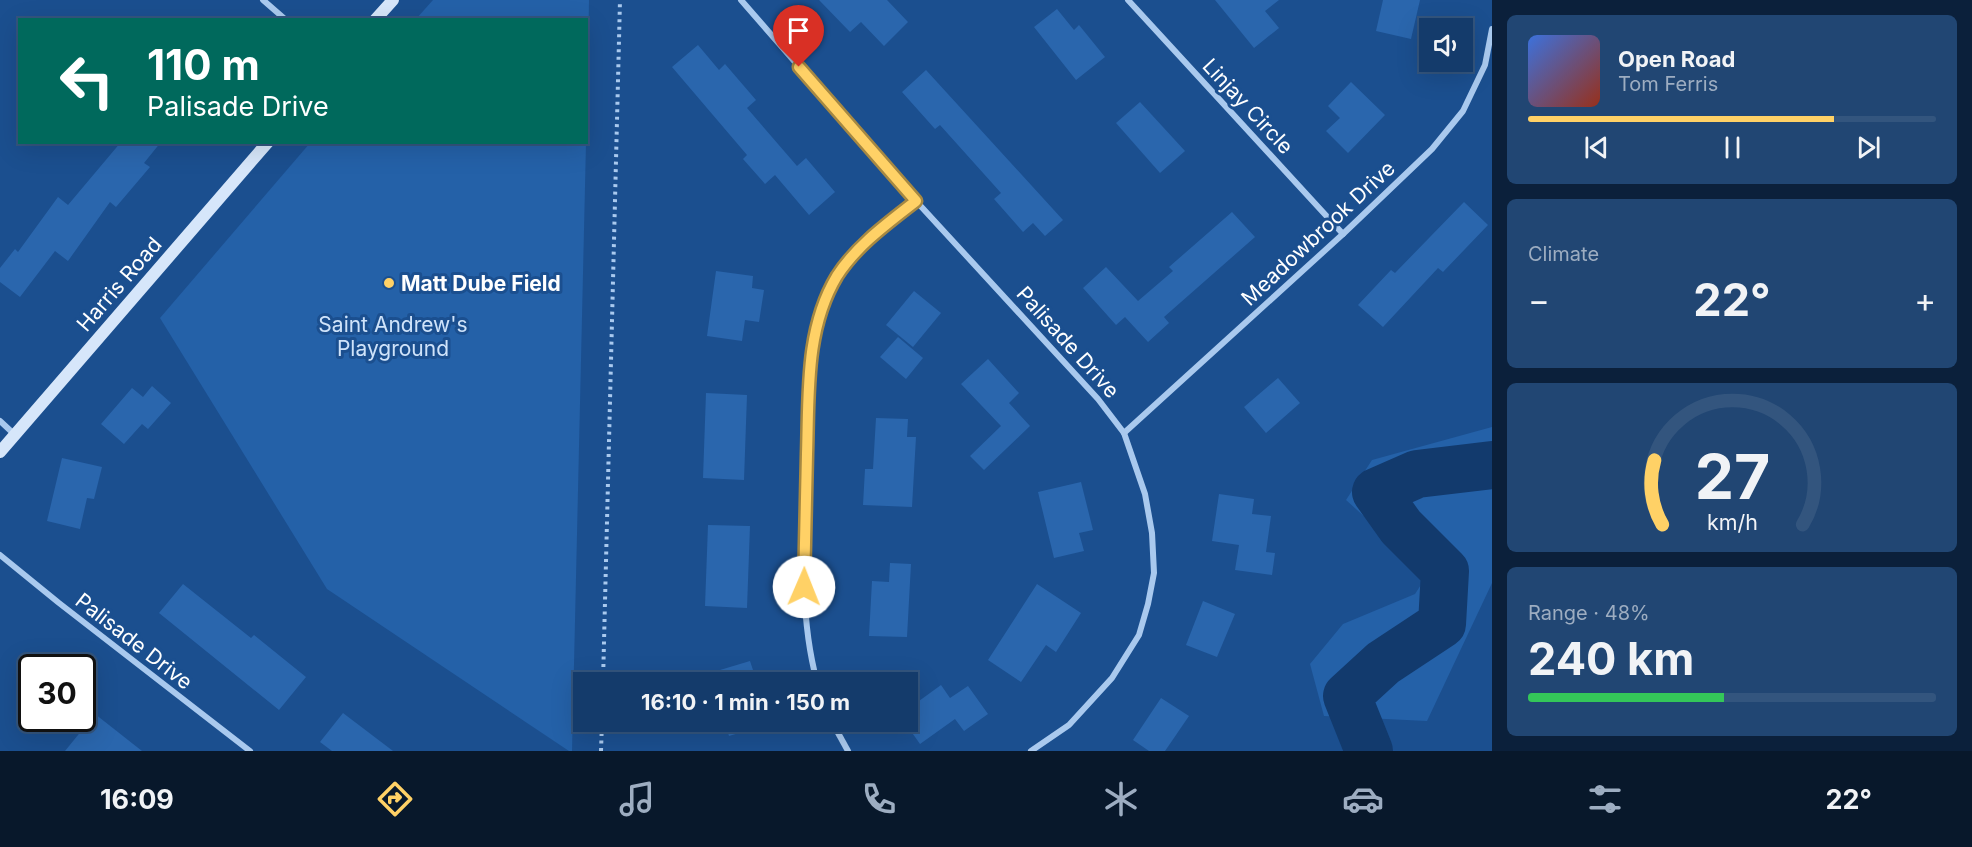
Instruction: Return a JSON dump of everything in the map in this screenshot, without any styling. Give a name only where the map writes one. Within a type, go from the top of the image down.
[{"type":"street","points":[[263,0],[284,18]]},
{"type":"street","points":[[377,18],[393,0]]},
{"type":"street","name":"Palisade Drive","points":[[741,0],[916,201],[1098,399],[1124,433],[1145,494],[1152,533],[1154,573],[1139,635],[1112,678],[1069,724],[1031,751]]},
{"type":"street","name":"Linjay Circle","points":[[1128,0],[1343,234]]},
{"type":"street","name":"Meadowbrook Drive","points":[[1124,433],[1343,234],[1432,149],[1463,111],[1485,65],[1492,29]]},
{"type":"street","name":"Harris Road","points":[[0,452],[266,144]]},
{"type":"street","points":[[814,672],[804,587],[808,403],[812,346],[821,308],[837,276],[857,250],[916,201]]},
{"type":"street","points":[[0,421],[14,434]]},
{"type":"street","name":"Palisade Drive","points":[[0,555],[58,603],[250,751]]},
{"type":"street","points":[[838,732],[848,751]]},
{"type":"path","points":[[603,672],[620,0]]},
{"type":"path","points":[[601,751],[602,732]]},
{"type":"green space","points":[[433,0],[589,0],[588,61],[588,18],[417,18]]},
{"type":"green space","name":"Saint Andrew's Playground","points":[[309,144],[586,144],[572,751],[327,589],[160,318]]},
{"type":"green space","points":[[1492,427],[1492,583],[1427,721],[1324,716],[1310,664],[1343,624],[1415,594],[1428,574],[1346,500],[1372,460]]},
{"type":"building","points":[[819,0],[887,0],[908,22],[884,46],[861,22],[850,32]]},
{"type":"building","points":[[1215,0],[1279,0],[1265,11],[1279,28],[1254,48]]},
{"type":"building","points":[[1383,0],[1420,0],[1411,39],[1376,31]]},
{"type":"building","points":[[1057,9],[1074,30],[1079,25],[1105,57],[1076,80],[1034,27]]},
{"type":"building","points":[[698,45],[719,70],[725,64],[756,100],[747,108],[797,166],[806,158],[835,192],[809,215],[775,175],[765,184],[743,159],[747,155],[672,67]]},
{"type":"building","points":[[926,70],[1063,220],[1045,236],[1033,223],[1023,232],[994,199],[1001,193],[940,125],[935,129],[902,92]]},
{"type":"building","points":[[1351,82],[1385,115],[1348,153],[1326,131],[1340,118],[1328,106]]},
{"type":"building","points":[[1140,102],[1185,151],[1160,173],[1116,123]]},
{"type":"building","points":[[119,144],[159,144],[144,163],[150,167],[116,207],[110,202],[68,261],[55,251],[20,297],[0,282],[0,268],[15,249],[18,252],[58,197],[68,205]]},
{"type":"building","points":[[1464,202],[1488,225],[1443,272],[1438,268],[1383,327],[1358,305],[1391,270],[1395,273]]},
{"type":"building","points":[[1232,212],[1255,237],[1164,317],[1169,323],[1148,342],[1125,317],[1116,325],[1083,288],[1106,267],[1138,301],[1173,271],[1169,267]]},
{"type":"building","points":[[716,271],[753,276],[752,288],[764,290],[759,322],[745,320],[742,341],[707,336]]},
{"type":"building","points":[[914,291],[941,313],[913,347],[886,325]]},
{"type":"building","points":[[898,337],[923,358],[906,379],[880,357]]},
{"type":"building","points":[[988,359],[1019,393],[1009,403],[1030,426],[984,470],[970,456],[1001,426],[961,384]]},
{"type":"building","points":[[1278,378],[1300,403],[1266,433],[1244,407]]},
{"type":"building","points":[[152,386],[171,403],[148,429],[142,424],[124,444],[101,424],[132,388],[143,397]]},
{"type":"building","points":[[706,393],[747,395],[744,480],[703,478]]},
{"type":"building","points":[[876,418],[908,419],[907,437],[916,437],[912,507],[863,505],[865,469],[873,469]]},
{"type":"building","points":[[62,458],[102,467],[94,499],[87,498],[80,529],[47,521]]},
{"type":"building","points":[[1081,482],[1093,530],[1079,533],[1084,551],[1054,558],[1038,492]]},
{"type":"building","points":[[1219,494],[1254,499],[1252,514],[1271,516],[1266,552],[1275,553],[1272,575],[1235,570],[1239,545],[1212,541]]},
{"type":"building","points":[[708,525],[750,526],[747,608],[705,606]]},
{"type":"building","points":[[890,563],[911,564],[907,637],[869,636],[872,581],[889,582]]},
{"type":"building","points":[[183,584],[251,638],[254,635],[306,677],[279,710],[159,613]]},
{"type":"building","points":[[1037,584],[1081,613],[1056,652],[1046,645],[1021,682],[988,660]]},
{"type":"building","points":[[1203,601],[1235,614],[1217,657],[1186,645]]},
{"type":"building","points":[[750,661],[754,672],[713,672]]},
{"type":"building","points":[[941,685],[950,698],[968,686],[988,714],[964,731],[955,719],[920,744],[912,732],[918,732],[918,702]]},
{"type":"building","points":[[1161,698],[1189,716],[1165,751],[1149,751],[1133,740]]},
{"type":"building","points":[[343,713],[393,751],[332,751],[320,742]]},
{"type":"building","points":[[96,715],[142,751],[65,751],[80,732],[96,732]]},
{"type":"building","points":[[728,732],[742,732],[729,736]]},
{"type":"waterway","points":[[1369,751],[1347,696],[1383,663],[1442,624],[1445,571],[1401,527],[1376,492],[1417,474],[1492,465]]},
{"type":"place","name":"Matt Dube Field","points":[[389,283]]},
{"type":"route","points":[[799,67],[916,201],[857,250],[837,276],[821,308],[812,346],[809,392],[804,587]]}]
